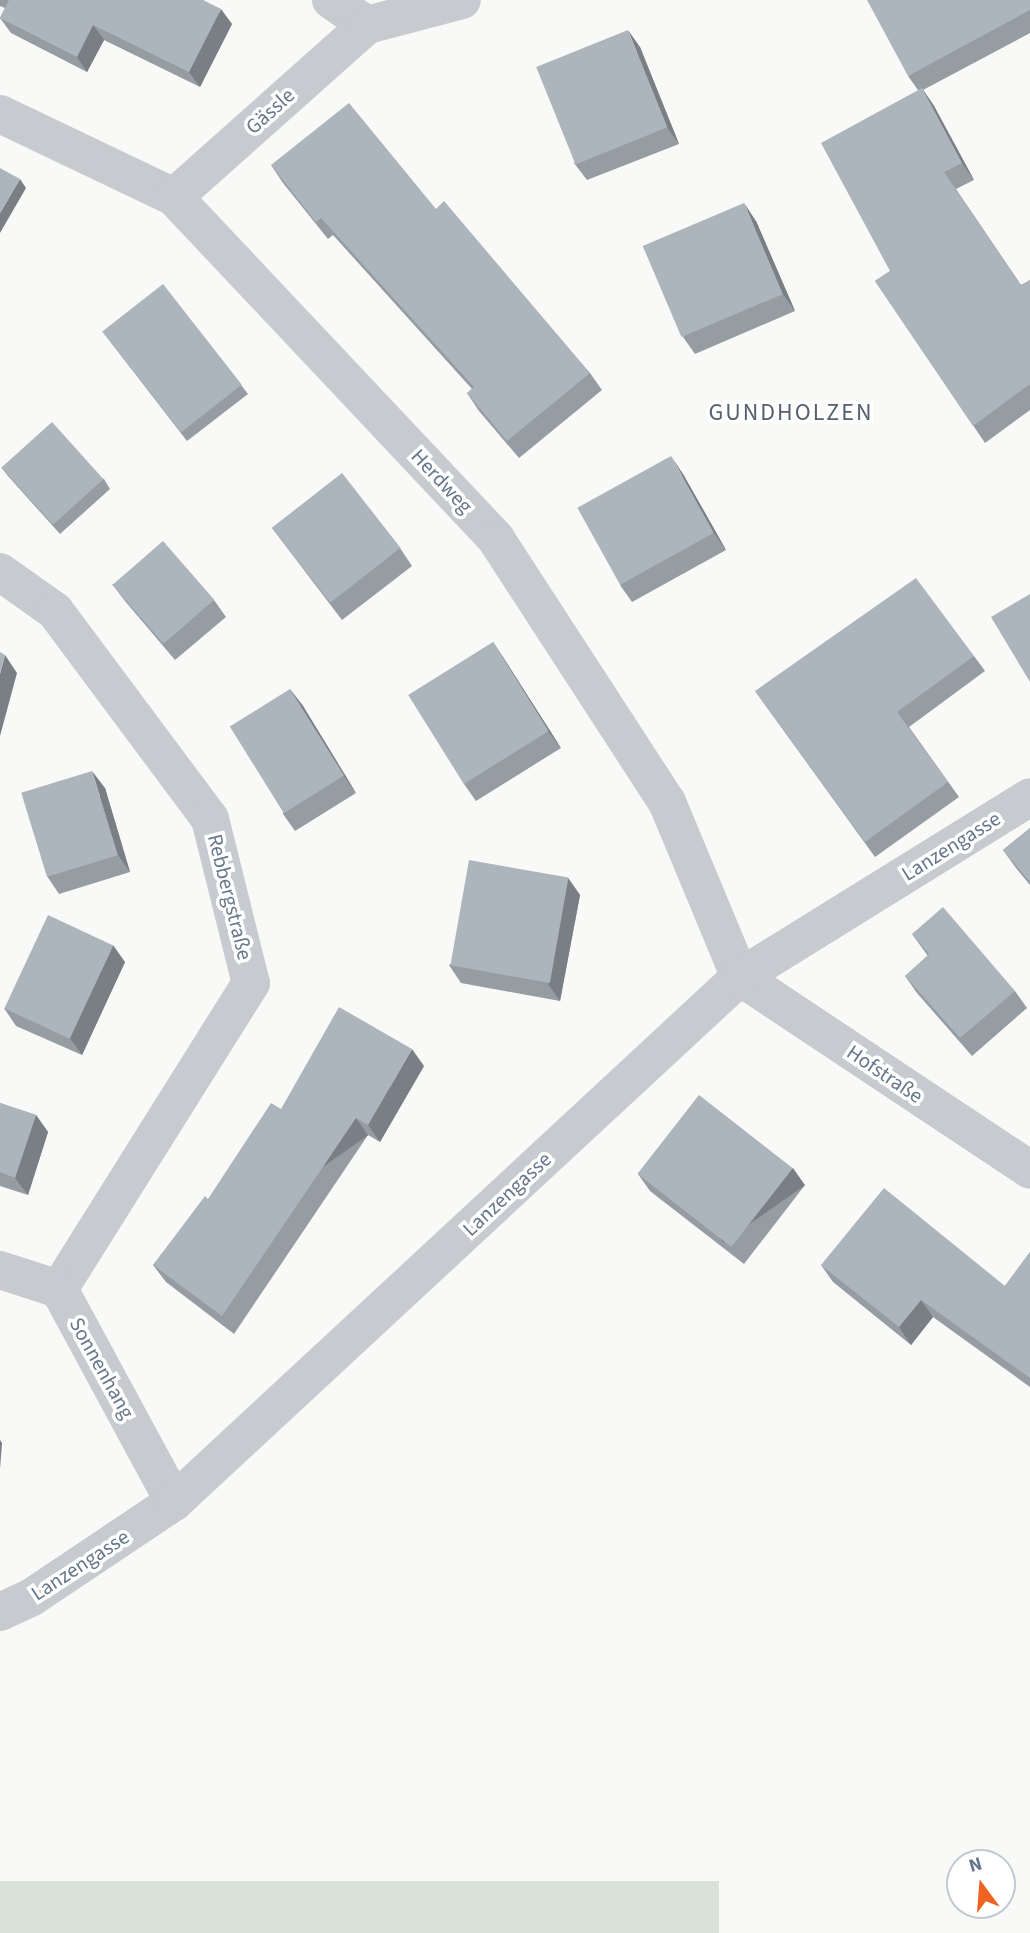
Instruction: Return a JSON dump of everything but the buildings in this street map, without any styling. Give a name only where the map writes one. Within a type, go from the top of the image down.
[{"type":"street","points":[[331,0],[367,25]]},
{"type":"street","name":"Gässle","points":[[174,197],[367,25],[463,0]]},
{"type":"street","name":"Herdweg","points":[[0,114],[174,197],[496,539],[667,802],[740,977]]},
{"type":"street","name":"Rebbergstraße","points":[[0,572],[55,611],[211,819],[251,983],[59,1289]]},
{"type":"street","name":"Lanzengasse","points":[[0,1612],[33,1597],[174,1502],[740,977],[1030,797]]},
{"type":"street","name":"Hofstraße","points":[[740,977],[1030,1170]]},
{"type":"street","points":[[0,1270],[59,1289]]},
{"type":"street","name":"Sonnenhang","points":[[59,1289],[174,1502]]},
{"type":"shaded area","points":[[0,1881],[719,1881],[719,1933],[0,1933]]},
{"type":"district","name":"GUNDHOLZEN","points":[[791,413]]}]
